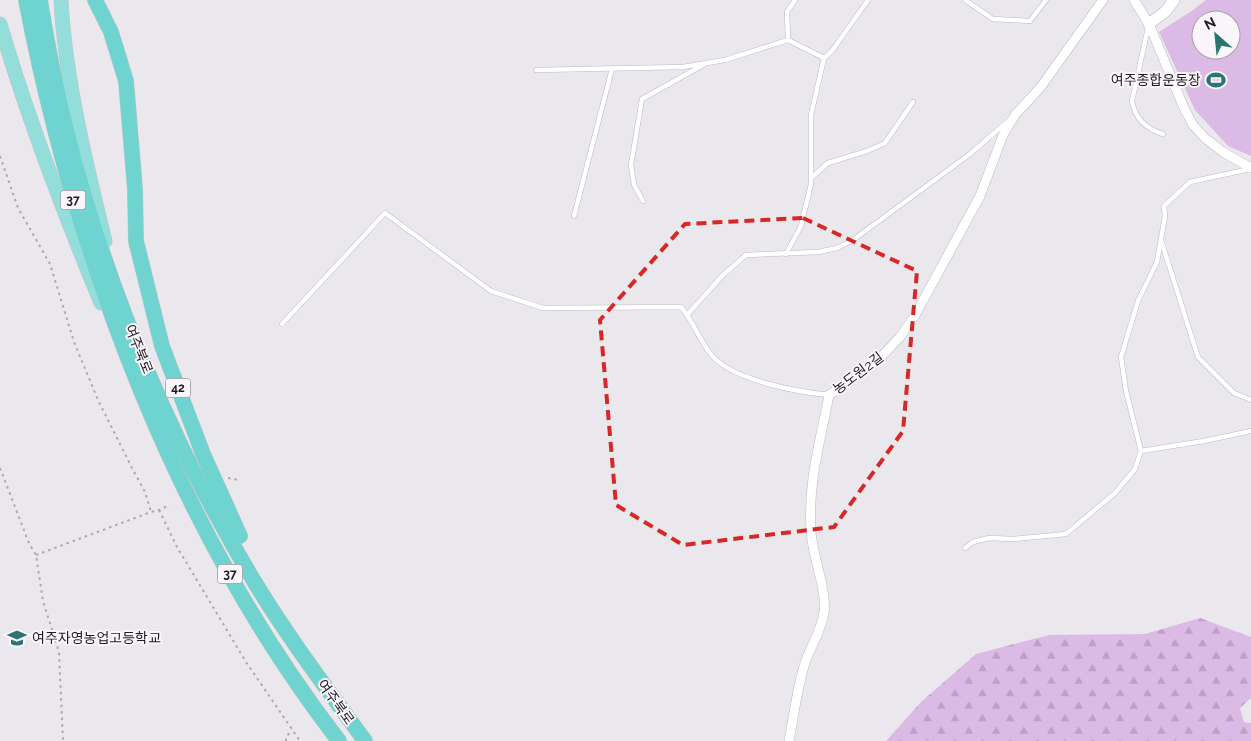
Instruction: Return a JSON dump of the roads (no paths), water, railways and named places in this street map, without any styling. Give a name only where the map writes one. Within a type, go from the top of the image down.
[{"type":"highway","name":"여주북로","points":[[26,0],[42,78],[80,223],[143,394],[188,497],[256,620],[319,716],[339,741]]},
{"type":"highway","name":"여주북로","points":[[40,0],[67,133],[83,189],[123,309],[151,378],[180,444],[257,585],[302,654],[365,741]]},
{"type":"highway","name":"42","points":[[95,0],[111,32],[126,81],[126,101],[136,189],[136,241],[162,346],[203,454],[233,523],[267,592],[302,654]]},
{"type":"main road","points":[[61,0],[70,80],[91,183],[123,309]]},
{"type":"main road","points":[[0,24],[15,76],[56,191],[113,331],[143,394]]},
{"type":"street","name":"농도원2길","points":[[789,741],[800,679],[821,626],[824,612],[823,596],[811,532],[811,484],[829,395],[866,370],[882,356],[900,337],[914,317],[980,196],[1003,135],[1015,115],[1040,88],[1103,0]]},
{"type":"street","points":[[1134,0],[1149,24],[1193,125],[1205,138],[1223,152],[1251,168]]},
{"type":"street","points":[[1149,24],[1166,11],[1174,0]]},
{"type":"lane","points":[[788,40],[787,12],[795,0]]},
{"type":"lane","points":[[786,254],[802,226],[811,178],[811,115],[824,58],[832,51],[868,0]]},
{"type":"lane","points":[[965,0],[994,19],[1030,21],[1046,0]]},
{"type":"lane","points":[[1149,24],[1132,101],[1134,113],[1151,131],[1163,134]]},
{"type":"lane","points":[[536,70],[683,67],[725,60],[788,40],[824,58]]},
{"type":"lane","points":[[643,201],[634,185],[631,165],[642,99],[707,63]]},
{"type":"lane","points":[[574,216],[612,68]]},
{"type":"lane","points":[[811,178],[828,162],[867,151],[885,143],[913,102]]},
{"type":"lane","points":[[687,315],[722,276],[746,255],[818,252],[837,248],[853,240],[970,154],[1015,115]]},
{"type":"lane","points":[[965,548],[973,542],[989,538],[1014,539],[1066,534],[1115,493],[1135,469],[1141,451],[1126,391],[1121,357],[1138,302],[1157,262],[1165,216],[1164,206],[1190,182],[1251,168]]},
{"type":"lane","points":[[282,324],[385,213],[491,291],[543,308],[680,308],[687,315],[710,354],[723,367],[748,377],[799,392],[829,395]]},
{"type":"lane","points":[[1161,238],[1198,357],[1234,393],[1251,400]]},
{"type":"lane","points":[[1141,451],[1251,431]]},
{"type":"place","name":"여주종합운동장","points":[[1216,80]]},
{"type":"place","name":"여주자영농업고등학교","points":[[17,638]]}]
